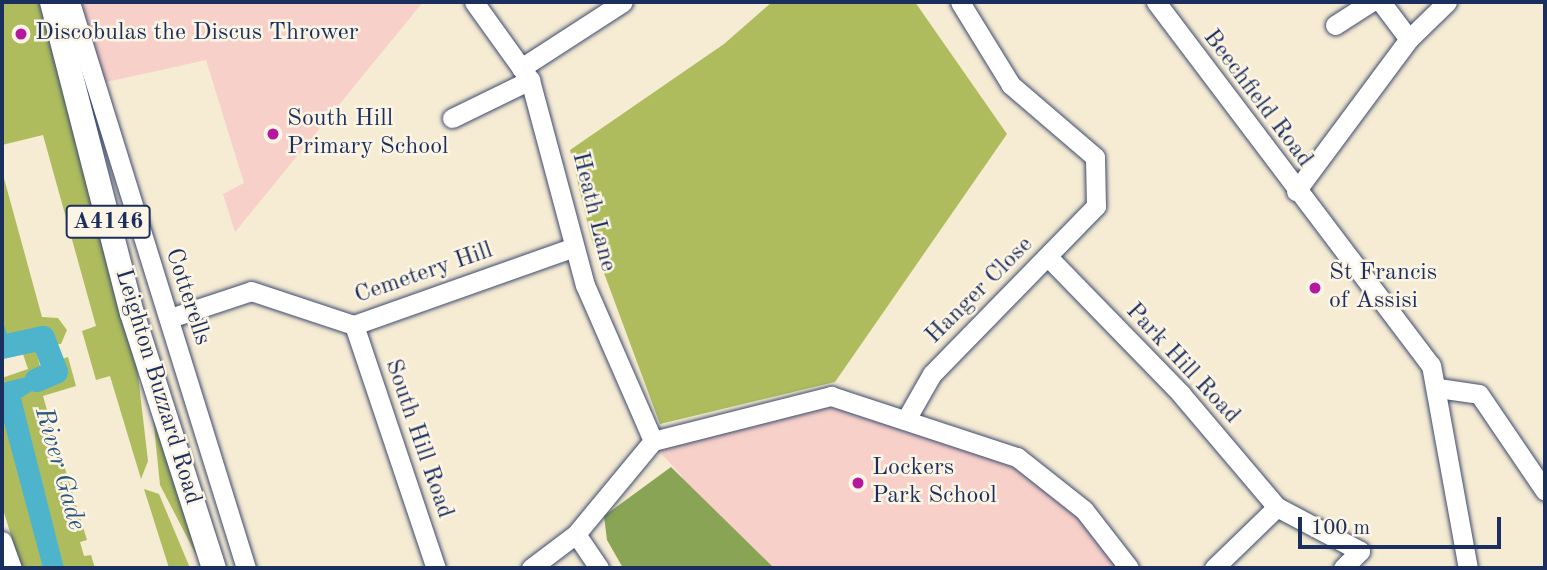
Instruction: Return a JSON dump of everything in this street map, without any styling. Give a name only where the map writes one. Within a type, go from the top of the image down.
[{"type":"main road","name":"Leighton Buzzard Road","points":[[52,2],[132,313],[214,568]]},
{"type":"street","name":"Cotterells","points":[[70,2],[246,568]]},
{"type":"street","name":"Heath Lane","points":[[474,2],[526,74],[574,247],[653,441]]},
{"type":"street","points":[[452,118],[526,74],[623,2]]},
{"type":"street","name":"Hanger Close","points":[[908,416],[932,374],[1096,206],[1095,157],[1011,85],[960,2]]},
{"type":"street","points":[[1335,25],[1371,2]]},
{"type":"street","points":[[1381,2],[1409,39]]},
{"type":"street","points":[[1296,191],[1409,39],[1447,2]]},
{"type":"street","name":"Beechfield Road","points":[[1159,3],[1296,191],[1430,365],[1438,388],[1468,568]]},
{"type":"street","name":"Cemetery Hill","points":[[170,317],[251,291],[354,325],[574,247]]},
{"type":"street","name":"Park Hill Road","points":[[1048,257],[1181,394],[1277,507],[1360,551],[1343,568]]},
{"type":"street","name":"South Hill Road","points":[[354,325],[436,568]]},
{"type":"street","points":[[1438,388],[1479,394],[1545,491]]},
{"type":"street","points":[[531,568],[576,534],[653,441],[831,396],[908,416],[1017,457],[1058,484],[1129,568]]},
{"type":"street","points":[[173,440],[203,432]]},
{"type":"street","points":[[1214,568],[1277,507]]},
{"type":"street","points":[[576,534],[599,568]]},
{"type":"street","points":[[2,541],[12,568]]},
{"type":"shaded area","name":"South Hill Primary School","points":[[81,2],[423,2],[235,232],[223,194],[244,183],[206,60],[102,83]]},
{"type":"shaded area","name":"Lockers Park School","points":[[815,407],[884,412],[1027,474],[1062,497],[1118,568],[664,568],[669,489],[682,476],[655,447]]},
{"type":"green space","points":[[2,2],[39,2],[136,358],[148,461],[141,479],[110,376],[96,380],[82,331],[96,326],[43,135],[2,145]]},
{"type":"green space","points":[[772,2],[915,2],[1007,134],[835,382],[660,424],[591,238],[570,150],[724,44]]},
{"type":"green space","points":[[2,171],[42,317],[58,318],[67,330],[61,344],[34,345],[40,366],[68,357],[76,386],[43,396],[47,410],[41,413],[43,421],[50,420],[87,540],[80,542],[84,556],[91,555],[95,568],[21,568],[2,506],[2,378],[28,369],[21,348],[2,353]]},
{"type":"green space","points":[[152,406],[203,568],[160,485]]},
{"type":"green space","points":[[671,467],[774,568],[623,568],[607,540],[604,516]]},
{"type":"green space","points":[[144,489],[159,494],[190,568],[169,568]]},
{"type":"water","points":[[2,318],[8,338],[46,335],[50,347],[41,341],[2,352]]},
{"type":"water","points":[[56,361],[60,373],[21,398],[64,568],[43,568],[2,415],[2,383],[51,371],[49,363]]},
{"type":"waterway","name":"River Gade","points":[[2,347],[43,338],[56,372],[37,380]]},
{"type":"place","name":"Discobulas the Discus Thrower","points":[[21,34]]},
{"type":"place","name":"South Hill Primary School","points":[[273,134]]},
{"type":"place","name":"St Francis of Assisi","points":[[1315,288]]},
{"type":"place","name":"Lockers Park School","points":[[858,483]]}]
